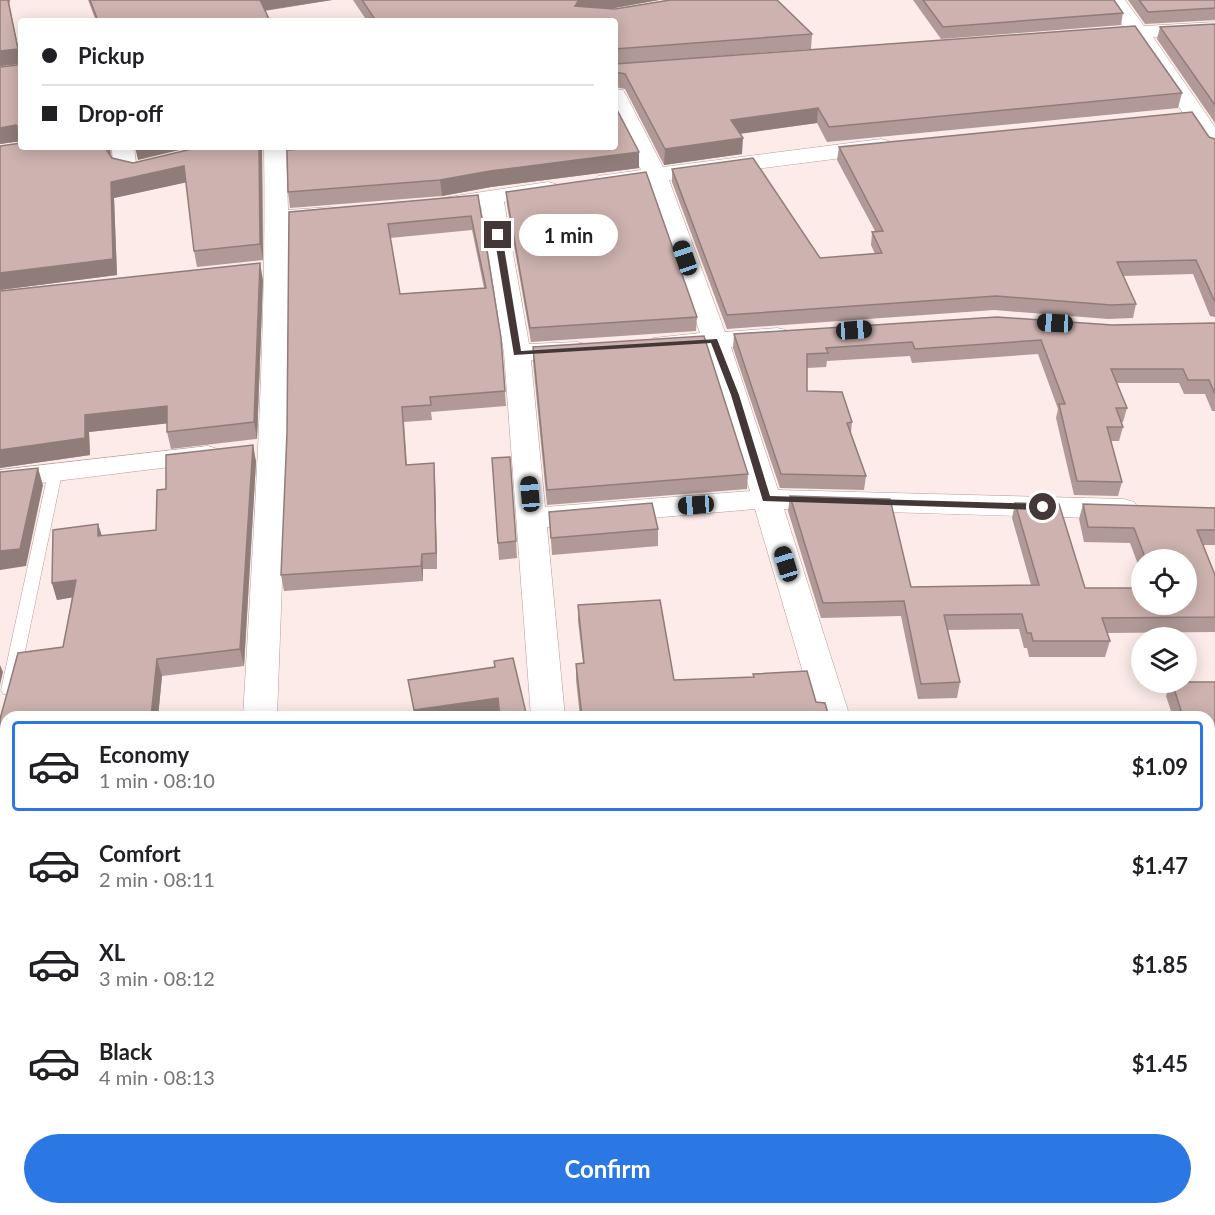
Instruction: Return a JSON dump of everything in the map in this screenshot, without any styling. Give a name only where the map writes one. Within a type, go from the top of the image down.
[{"type":"street","points":[[1115,0],[1139,31],[1215,144]]},
{"type":"street","points":[[1080,36],[1215,27]]},
{"type":"street","points":[[618,101],[655,174],[735,395],[831,711]]},
{"type":"street","points":[[1173,117],[1196,115]]},
{"type":"street","points":[[418,207],[814,153],[906,144]]},
{"type":"street","points":[[123,150],[124,168],[136,170],[217,150]]},
{"type":"street","points":[[260,711],[254,450],[266,269],[277,218],[275,150]]},
{"type":"street","points":[[491,196],[517,353],[548,711]]},
{"type":"street","points":[[277,218],[348,213]]},
{"type":"street","points":[[633,346],[796,334]]},
{"type":"street","points":[[517,353],[598,348]]},
{"type":"street","points":[[0,479],[254,450]]},
{"type":"street","points":[[532,518],[766,499],[1146,510]]},
{"type":"lane","points":[[7,700],[55,473]]},
{"type":"building","points":[[0,0],[8,0],[18,49],[0,51]]},
{"type":"building","points":[[90,0],[260,0],[269,18],[97,18]]},
{"type":"building","points":[[362,0],[581,0],[575,6],[615,9],[670,0],[777,0],[812,34],[618,49],[618,18],[374,18]]},
{"type":"building","points":[[923,0],[1114,0],[1123,13],[943,27]]},
{"type":"building","points":[[1139,0],[1215,0],[1215,8],[1148,12]]},
{"type":"building","points":[[1215,24],[1215,105],[1160,27]]},
{"type":"building","points":[[1135,26],[1182,93],[829,127],[818,108],[731,120],[743,138],[665,149],[625,74],[618,73],[618,64]]},
{"type":"building","points":[[18,64],[18,128],[16,125],[0,128],[0,67]]},
{"type":"building","points":[[618,112],[639,152],[490,171],[440,180],[288,192],[287,150],[618,150]]},
{"type":"building","points":[[1192,112],[1209,137],[1215,139],[1215,302],[1196,260],[1117,262],[1136,304],[1111,305],[996,296],[727,315],[672,169],[753,158],[820,258],[882,253],[872,232],[883,231],[839,147]]},
{"type":"building","points":[[18,143],[18,150],[107,150],[112,158],[133,163],[187,150],[259,150],[260,244],[194,251],[184,166],[111,182],[113,259],[0,273],[0,146]]},
{"type":"building","points":[[646,172],[697,317],[530,328],[506,192]]},
{"type":"building","points":[[478,195],[501,338],[505,391],[430,397],[431,405],[402,407],[406,465],[434,463],[436,553],[422,554],[421,566],[281,575],[287,433],[289,212]],"holes":[[[471,216],[486,288],[400,294],[388,224]]]},
{"type":"building","points":[[260,263],[254,422],[167,432],[167,406],[85,415],[85,438],[0,450],[0,291]]},
{"type":"building","points":[[997,317],[1112,325],[1215,323],[1215,394],[1209,380],[1188,380],[1183,369],[1111,369],[1127,408],[1116,408],[1123,427],[1107,427],[1122,482],[1077,481],[1059,404],[1065,404],[1041,340],[915,349],[912,342],[826,348],[828,353],[807,354],[807,391],[842,392],[852,422],[847,423],[866,476],[781,474],[734,334]]},
{"type":"building","points":[[704,336],[748,474],[547,490],[533,347]]},
{"type":"building","points":[[253,445],[240,649],[157,659],[152,711],[2,711],[18,653],[63,647],[76,580],[52,583],[53,530],[98,524],[98,536],[156,530],[157,490],[166,489],[166,455]]},
{"type":"building","points":[[510,457],[516,541],[498,543],[492,458]]},
{"type":"building","points":[[38,468],[20,549],[0,551],[0,472]]},
{"type":"building","points":[[790,496],[890,499],[911,587],[1039,585],[1015,503],[1059,504],[1085,588],[1131,588],[1131,615],[1197,615],[1197,549],[1142,549],[1134,528],[1088,527],[1083,504],[1215,508],[1215,530],[1197,530],[1215,575],[1215,617],[1102,618],[1110,641],[1033,641],[1031,633],[1027,633],[1022,614],[944,615],[960,682],[921,684],[904,601],[823,603]]},
{"type":"building","points":[[652,503],[658,529],[551,538],[549,512]]},
{"type":"building","points":[[660,600],[674,680],[754,677],[753,674],[807,671],[816,702],[825,703],[827,711],[581,711],[576,664],[584,663],[578,605]]},
{"type":"building","points":[[513,658],[526,711],[499,711],[498,698],[414,710],[408,680],[495,667],[494,661]]},
{"type":"building","points":[[1197,682],[1215,682],[1215,711],[1181,711],[1175,693],[1197,693]]},
{"type":"route","points":[[498,235],[517,353],[714,341],[735,395],[766,499],[1043,507]]}]
